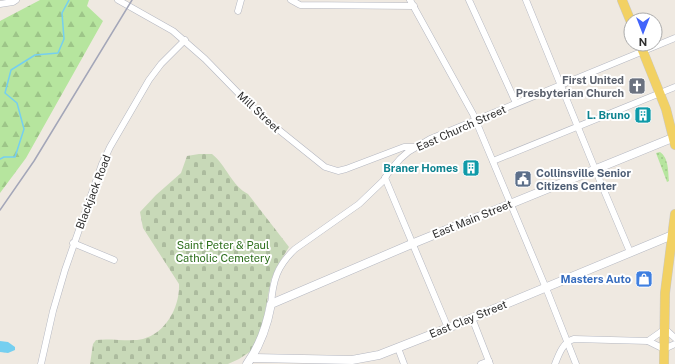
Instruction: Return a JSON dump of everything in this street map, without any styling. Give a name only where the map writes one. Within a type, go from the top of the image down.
[{"type":"main road","points":[[622,0],[627,12]]},
{"type":"main road","points":[[644,52],[660,93],[675,140]]},
{"type":"main road","points":[[664,364],[665,293],[674,234],[675,214]]},
{"type":"street","points":[[0,4],[13,2],[16,0]]},
{"type":"street","name":"Mill Street","points":[[118,0],[173,31],[269,122],[325,167],[338,171],[404,147],[417,147]]},
{"type":"street","points":[[238,11],[241,0]]},
{"type":"street","points":[[291,0],[300,5],[414,6]]},
{"type":"street","points":[[410,0],[475,120],[546,287],[576,364]]},
{"type":"street","points":[[468,0],[516,103]]},
{"type":"street","points":[[526,0],[594,169],[630,252]]},
{"type":"street","name":"East Church Street","points":[[663,41],[675,38]]},
{"type":"street","name":"Blackjack Road","points":[[41,364],[53,311],[73,244],[96,179],[110,147],[149,80],[161,64],[184,40]]},
{"type":"street","name":"East Church Street","points":[[249,361],[265,331],[271,304],[274,279],[282,263],[295,248],[371,194],[400,158],[430,139],[560,85],[631,52]]},
{"type":"street","points":[[493,161],[675,87]]},
{"type":"street","name":"East Main Street","points":[[271,304],[594,169],[675,140]]},
{"type":"street","points":[[385,178],[414,243],[448,328]]},
{"type":"street","name":"East Clay Street","points":[[249,361],[307,362],[361,359],[379,355],[448,328],[674,234]]},
{"type":"street","points":[[73,244],[114,260]]},
{"type":"street","points":[[472,318],[490,362],[481,364]]},
{"type":"street","points":[[648,341],[665,329],[675,338]]},
{"type":"street","points":[[555,364],[564,346],[574,339],[648,341],[664,349],[675,344]]},
{"type":"street","points":[[398,348],[404,364]]},
{"type":"green space","points":[[40,0],[89,0],[87,6],[103,21],[26,158],[0,193],[0,21]]},
{"type":"green space","points":[[660,152],[668,165],[669,181],[667,182],[656,153]]},
{"type":"green space","name":"Saint Peter & Paul Catholic Cemetery","points":[[212,154],[217,159],[233,181],[248,194],[289,247],[276,268],[271,280],[258,339],[251,351],[228,364],[90,364],[93,344],[96,340],[143,339],[158,331],[170,318],[177,301],[179,284],[143,228],[140,212],[156,195],[181,173],[187,156]]},
{"type":"water","points":[[0,341],[8,342],[15,347],[15,350],[8,353],[0,352]]},
{"type":"waterway","points":[[0,159],[4,157],[15,157],[24,129],[17,103],[5,93],[11,70],[35,55],[58,53],[64,39],[62,13],[69,0]]},
{"type":"railway","points":[[0,210],[34,161],[132,0]]},
{"type":"place","name":"First United Presbyterian Church","points":[[637,86]]},
{"type":"place","name":"L. Bruno","points":[[643,115]]},
{"type":"place","name":"Braner Homes","points":[[471,168]]},
{"type":"place","name":"Collinsville Senior Citizens Center","points":[[523,179]]},
{"type":"place","name":"Masters Auto","points":[[644,279]]}]
